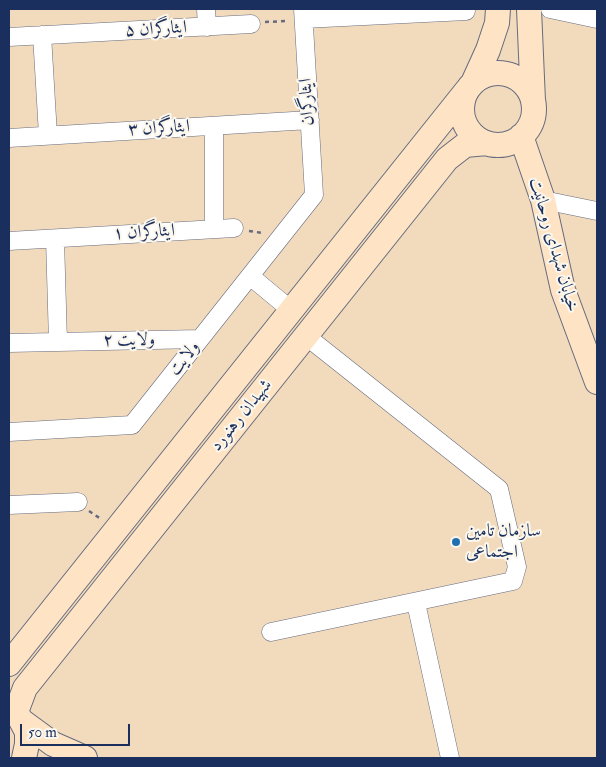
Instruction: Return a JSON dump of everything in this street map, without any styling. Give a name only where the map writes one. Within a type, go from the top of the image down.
[{"type":"street","points":[[206,9],[207,27]]},
{"type":"street","points":[[498,9],[497,23],[488,50],[470,86],[462,108],[466,126],[472,133],[487,143],[506,144],[521,136],[532,119],[529,9]]},
{"type":"street","points":[[550,9],[597,19]]},
{"type":"street","points":[[303,14],[466,11]]},
{"type":"street","name":"ایثارگران","points":[[303,14],[314,195]]},
{"type":"street","name":"ایثارگران ۵","points":[[9,37],[251,24]]},
{"type":"street","points":[[42,35],[48,136]]},
{"type":"street","points":[[470,86],[490,74],[508,74],[524,84],[533,101]]},
{"type":"street","name":"شهیدان رهنورد","points":[[9,664],[470,86]]},
{"type":"street","name":"ایثارگران ۳","points":[[9,138],[310,120]]},
{"type":"street","points":[[214,126],[214,229]]},
{"type":"street","name":"خیابان شهدای روحانیت","points":[[521,136],[542,200],[563,290],[597,382]]},
{"type":"street","name":"شهیدان رهنورد","points":[[16,713],[25,688],[447,159],[465,146],[487,143]]},
{"type":"street","name":"ولایت","points":[[9,432],[132,425],[314,195]]},
{"type":"street","points":[[542,200],[597,211]]},
{"type":"street","name":"ایثارگران ۱","points":[[9,241],[234,228]]},
{"type":"street","points":[[55,239],[58,342]]},
{"type":"street","points":[[250,276],[291,310]]},
{"type":"street","points":[[271,632],[416,603],[513,581],[517,568],[499,489],[306,336]]},
{"type":"street","name":"ولایت ۲","points":[[9,343],[200,339]]},
{"type":"street","points":[[9,505],[78,502]]},
{"type":"street","points":[[416,603],[450,758]]},
{"type":"street","points":[[16,713],[27,744],[24,758]]},
{"type":"street","points":[[16,713],[53,744],[85,758]]},
{"type":"path","points":[[251,24],[303,14]]},
{"type":"path","points":[[234,228],[265,233],[277,242]]},
{"type":"path","points":[[78,502],[116,530]]},
{"type":"place","name":"سازمان تامین اجتماعی","points":[[456,542]]}]
